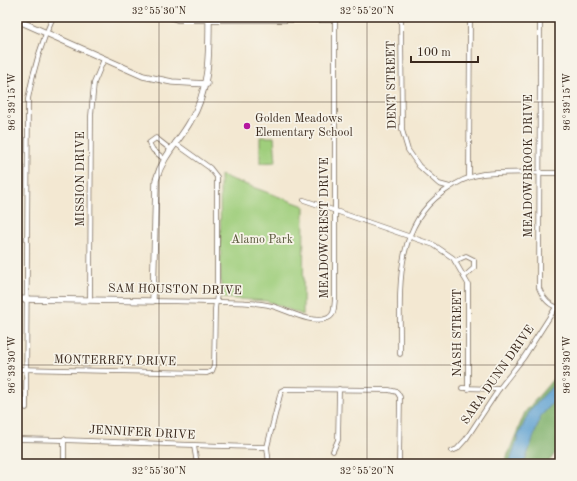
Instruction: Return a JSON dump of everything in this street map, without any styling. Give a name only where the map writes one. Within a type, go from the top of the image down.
[{"type":"street","points":[[26,408],[28,99],[31,83],[46,33],[54,17]]},
{"type":"street","points":[[168,17],[177,20],[209,18],[335,19]]},
{"type":"street","name":"DENT STREET","points":[[402,17],[402,130],[408,150],[418,166],[439,184],[450,187]]},
{"type":"street","points":[[469,177],[470,17]]},
{"type":"street","name":"MEADOWBROOK DRIVE","points":[[540,17],[539,288],[542,296],[558,308]]},
{"type":"street","points":[[153,301],[154,198],[156,180],[164,159],[190,122],[201,103],[207,84],[209,18]]},
{"type":"street","name":"MEADOWCREST DRIVE","points":[[330,317],[334,311],[335,299],[335,19]]},
{"type":"street","points":[[17,20],[143,76],[157,80],[207,84]]},
{"type":"street","name":"MISSION DRIVE","points":[[90,300],[91,116],[94,83],[104,59]]},
{"type":"street","points":[[164,159],[153,150],[149,143],[156,138],[170,149]]},
{"type":"street","points":[[175,143],[210,168],[217,177],[217,302]]},
{"type":"street","points":[[400,354],[402,257],[409,237],[422,212],[436,197],[450,187],[469,177],[484,174],[560,173]]},
{"type":"street","name":"NASH STREET","points":[[304,200],[434,245],[455,261],[468,284],[468,389]]},
{"type":"street","points":[[455,261],[466,256],[474,260],[474,268],[464,277]]},
{"type":"street","name":"SAM HOUSTON DRIVE","points":[[17,299],[253,302],[273,306],[297,316],[324,319],[330,317]]},
{"type":"street","name":"MONTERREY DRIVE","points":[[17,369],[207,373],[212,371],[214,366],[217,302]]},
{"type":"street","name":"SARA DUNN DRIVE","points":[[452,451],[466,439],[498,389],[524,357],[558,308]]},
{"type":"street","points":[[268,464],[267,447],[281,391],[285,388],[339,388],[389,390],[397,392],[400,397],[399,464]]},
{"type":"street","points":[[333,450],[338,440],[339,388]]},
{"type":"street","points":[[462,388],[498,389]]},
{"type":"street","name":"JENNIFER DRIVE","points":[[17,439],[64,439],[194,446],[267,447]]},
{"type":"street","points":[[64,439],[64,464]]},
{"type":"street","points":[[194,446],[197,464]]},
{"type":"green space","points":[[260,137],[274,137],[276,162],[260,163]]},
{"type":"green space","name":"Alamo Park","points":[[220,175],[304,206],[303,315],[267,301],[221,298]]},
{"type":"green space","points":[[560,371],[560,447],[547,464],[504,464],[525,412]]},
{"type":"water","points":[[560,378],[560,395],[541,416],[524,464],[509,464],[519,434],[530,410]]},
{"type":"place","name":"Golden Meadows Elementary School","points":[[247,126]]}]
